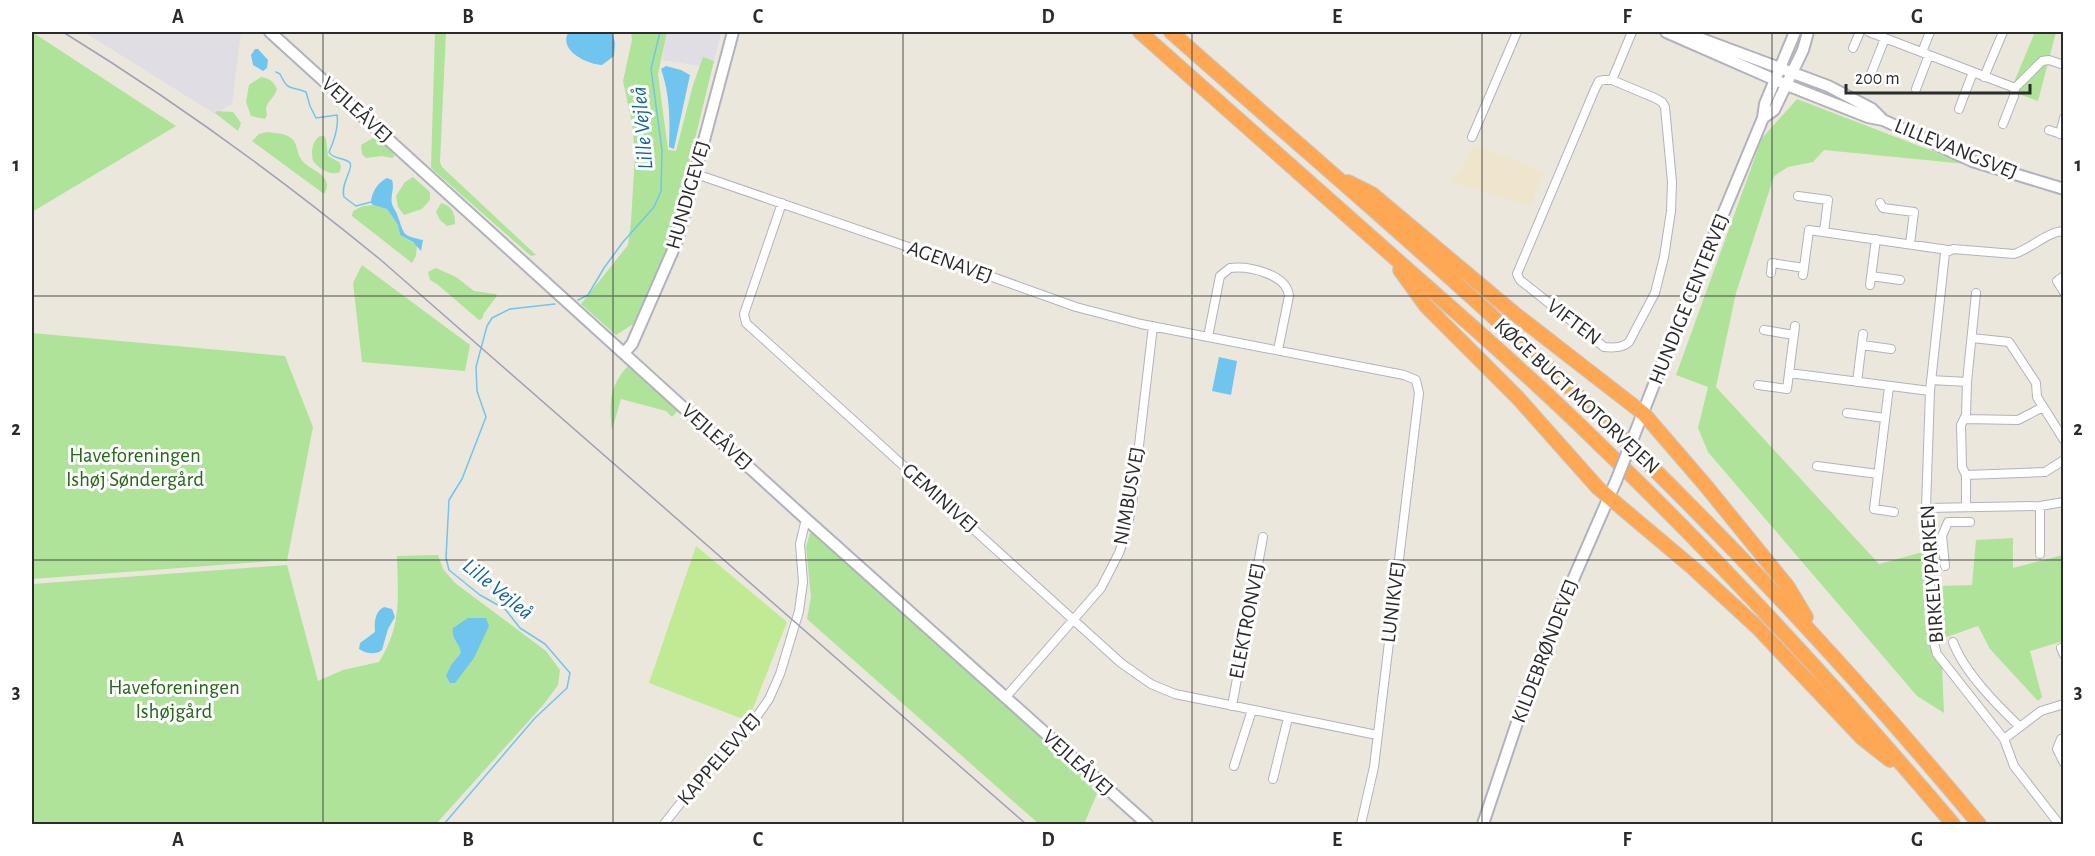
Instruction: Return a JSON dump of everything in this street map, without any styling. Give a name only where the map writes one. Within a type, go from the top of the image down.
[{"type":"highway","name":"KØGE BUGT MOTORVEJEN","points":[[1140,32],[1539,387],[1686,529],[1802,651],[1953,825]]},
{"type":"highway","name":"KØGE BUGT MOTORVEJEN","points":[[1171,32],[1526,348],[1613,429],[1821,642],[1979,825]]},
{"type":"highway","points":[[1330,172],[1372,194],[1515,314],[1644,414],[1788,587],[1821,642]]},
{"type":"highway","points":[[1387,251],[1426,306],[1518,398],[1609,499],[1693,568],[1757,627],[1862,738],[1912,776]]},
{"type":"street","name":"VEJLEÅVEJ","points":[[263,32],[289,48]]},
{"type":"street","name":"VEJLEÅVEJ","points":[[270,32],[1147,825]]},
{"type":"street","name":"HUNDIGEVEJ","points":[[625,352],[632,344],[677,241],[733,32]]},
{"type":"street","points":[[1472,137],[1517,32]]},
{"type":"street","points":[[1612,81],[1632,32]]},
{"type":"street","name":"LILLEVANGSVEJ","points":[[1666,32],[1787,85],[1868,117],[1883,120],[1972,161],[2064,189]]},
{"type":"street","name":"LILLEVANGSVEJ","points":[[1683,32],[1845,93],[1872,109],[1883,120]]},
{"type":"street","name":"HUNDIGE CENTERVEJ","points":[[1616,480],[1763,118],[1765,104],[1795,32]]},
{"type":"street","name":"HUNDIGE CENTERVEJ","points":[[1763,118],[1774,110],[1793,73],[1808,32]]},
{"type":"street","points":[[1853,48],[1860,32]]},
{"type":"street","points":[[1869,32],[2015,88]]},
{"type":"street","points":[[1916,89],[1930,32]]},
{"type":"street","points":[[1984,77],[2003,32]]},
{"type":"street","points":[[1871,74],[1886,38]]},
{"type":"street","points":[[2003,124],[2015,88],[2043,61],[2049,60],[2064,65]]},
{"type":"street","points":[[1959,109],[1973,72]]},
{"type":"street","name":"VIFTEN","points":[[1599,81],[1612,81],[1655,98],[1665,107],[1673,194],[1664,257],[1655,293],[1629,342],[1624,346],[1610,348],[1604,347],[1520,280],[1517,274],[1595,89],[1599,81]]},
{"type":"street","points":[[2049,130],[2062,134],[2064,118]]},
{"type":"street","name":"AGENAVEJ","points":[[696,174],[1076,307],[1153,326],[1404,375],[1416,380]]},
{"type":"street","points":[[1798,196],[1828,200],[1824,232]]},
{"type":"street","name":"GEMINIVEJ","points":[[782,203],[744,314],[746,322],[1121,663],[1150,684],[1175,694],[1377,735]]},
{"type":"street","points":[[1880,203],[1883,208],[1914,212],[1910,243]]},
{"type":"street","points":[[1771,273],[1772,263],[1804,271],[1809,230],[1948,250],[2014,254],[2023,252],[2053,233],[2064,231]]},
{"type":"street","points":[[1870,285],[1876,239]]},
{"type":"street","name":"BIRKELYPARKEN","points":[[1948,250],[1944,257],[1930,391],[1926,508],[1932,639],[1937,654],[2004,740],[2014,766],[2059,825]]},
{"type":"street","points":[[1208,337],[1220,276],[1230,268],[1254,270],[1285,284],[1288,290],[1289,296],[1278,350]]},
{"type":"street","points":[[1871,276],[1900,280]]},
{"type":"street","points":[[2064,276],[2057,281],[2064,292]]},
{"type":"street","points":[[1966,507],[1966,475],[1962,467],[1961,425],[1966,415],[1976,293]]},
{"type":"street","name":"NIMBUSVEJ","points":[[1005,698],[1101,588],[1119,553],[1132,505],[1153,326]]},
{"type":"street","points":[[1758,385],[1787,389],[1795,330],[1764,330]]},
{"type":"street","points":[[1857,382],[1863,334]]},
{"type":"street","points":[[1972,338],[2009,342],[2036,383],[2037,396],[2064,440]]},
{"type":"street","points":[[1862,345],[1891,348]]},
{"type":"street","points":[[1789,373],[1930,391]]},
{"type":"street","name":"LUNIKVEJ","points":[[1361,825],[1372,778],[1419,393],[1416,380]]},
{"type":"street","points":[[1931,380],[1967,382]]},
{"type":"street","name":"BIRKELYPARKEN","points":[[1889,387],[1874,509],[1894,512]]},
{"type":"street","points":[[1964,419],[2018,420],[2043,407]]},
{"type":"street","points":[[1847,413],[1885,418]]},
{"type":"street","points":[[1966,475],[2045,472],[2064,460]]},
{"type":"street","points":[[1817,466],[1878,474]]},
{"type":"street","name":"KILDEBRØNDEVEJ","points":[[1483,825],[1528,690],[1616,480]]},
{"type":"street","points":[[1926,508],[2040,506],[2064,502]]},
{"type":"street","points":[[2040,506],[2040,554]]},
{"type":"street","points":[[1945,566],[1942,536],[1948,522],[1948,507]]},
{"type":"street","name":"KAPPELEVVEJ","points":[[664,825],[709,767],[750,726],[769,699],[780,674],[799,611],[802,582],[800,544],[806,519]]},
{"type":"street","points":[[1948,522],[1970,522]]},
{"type":"street","name":"ELEKTRONVEJ","points":[[1232,706],[1263,537]]},
{"type":"street","points":[[1953,642],[1958,657],[1980,685],[2020,727]]},
{"type":"street","points":[[2004,740],[2041,711],[2064,704]]},
{"type":"street","points":[[1234,766],[1252,710]]},
{"type":"street","points":[[1273,779],[1288,718]]},
{"type":"street","points":[[2064,738],[2061,739],[2057,749],[2064,763]]},
{"type":"shaded area","points":[[84,32],[241,32],[232,104],[215,114]]},
{"type":"shaded area","points":[[667,32],[721,32],[714,61],[703,57],[700,66],[662,60]]},
{"type":"shaded area","points":[[1474,144],[1544,172],[1530,206],[1450,181],[1461,169]]},
{"type":"green space","points":[[32,32],[176,126],[32,212]]},
{"type":"green space","points":[[435,32],[446,32],[440,162],[442,167],[536,255],[531,256],[431,168]]},
{"type":"green space","points":[[631,32],[667,32],[658,74],[668,150],[676,151],[693,85],[703,57],[714,61],[667,254],[635,323],[616,335],[581,304],[628,245],[635,154],[632,123],[623,81],[632,40]]},
{"type":"green space","points":[[2035,32],[2056,32],[2038,101],[2019,94],[2014,82]]},
{"type":"green space","points":[[261,77],[271,81],[277,89],[266,107],[265,119],[251,116],[246,102],[249,85]]},
{"type":"green space","points":[[1797,99],[1966,164],[1824,150],[1813,162],[1788,167],[1774,176],[1736,293],[1716,387],[1879,564],[1923,552],[1925,624],[1932,651],[1942,667],[1944,713],[1917,696],[1708,452],[1698,428],[1708,387],[1676,375],[1762,138]]},
{"type":"green space","points":[[217,111],[233,112],[241,123],[238,131],[215,113]]},
{"type":"green space","points":[[267,132],[286,135],[293,140],[304,163],[324,177],[327,187],[324,194],[252,141],[259,134]]},
{"type":"green space","points":[[320,136],[326,139],[328,156],[339,162],[340,172],[325,171],[313,161],[313,147]]},
{"type":"green space","points":[[373,138],[384,141],[395,156],[366,158],[362,154],[361,145]]},
{"type":"green space","points":[[413,177],[430,192],[430,200],[422,209],[404,215],[398,207],[396,196],[405,182]]},
{"type":"green space","points":[[441,203],[452,210],[455,224],[447,226],[440,220],[436,212]]},
{"type":"green space","points":[[373,205],[387,209],[398,225],[400,235],[417,245],[416,256],[412,263],[352,216],[353,211],[363,206]]},
{"type":"green space","points":[[362,265],[470,345],[465,371],[362,362],[353,283]]},
{"type":"green space","points":[[436,268],[456,277],[474,291],[496,294],[497,296],[482,319],[479,320],[430,280],[428,272]]},
{"type":"green space","name":"Haveforeningen Ishøj Søndergård","points":[[32,333],[285,356],[313,427],[287,561],[32,579]]},
{"type":"green space","points":[[630,364],[679,409],[672,417],[666,411],[621,399],[612,430],[611,403],[614,387]]},
{"type":"green space","points":[[817,532],[1099,789],[1084,824],[1039,824],[807,619],[811,597],[806,547],[810,533]]},
{"type":"green space","points":[[2013,538],[2013,568],[2063,555],[2063,641],[2030,651],[2042,697],[2038,701],[1990,649],[1978,626],[1941,639],[1939,586],[1972,585],[1976,540]]},
{"type":"green space","points":[[696,546],[787,622],[748,721],[649,683]]},
{"type":"green space","name":"Haveforeningen Ishøjgård","points":[[438,555],[443,569],[455,583],[546,651],[560,670],[558,685],[544,704],[436,824],[32,824],[32,584],[287,565],[318,681],[343,670],[379,662],[392,636],[395,623],[398,598],[397,556]]},
{"type":"water","points":[[612,32],[615,43],[614,56],[602,65],[582,59],[571,51],[566,40],[568,33]]},
{"type":"water","points":[[255,49],[258,49],[268,60],[267,68],[263,71],[253,65],[251,55]]},
{"type":"water","points":[[666,66],[690,75],[674,149],[669,147],[669,108],[661,69]]},
{"type":"water","points":[[387,178],[392,180],[392,204],[403,231],[408,236],[423,240],[421,251],[413,242],[400,235],[398,225],[387,209],[371,203],[376,188]]},
{"type":"water","points":[[1219,357],[1237,361],[1231,395],[1212,391]]},
{"type":"water","points":[[384,607],[392,609],[395,617],[388,629],[382,650],[374,653],[362,651],[359,649],[360,643],[375,632],[377,614]]},
{"type":"water","points":[[468,618],[486,618],[489,626],[474,658],[455,683],[450,683],[446,676],[451,665],[461,653],[453,636],[453,628]]},
{"type":"waterway","name":"Lille Vejleå","points":[[578,300],[588,295],[623,242],[654,207],[661,191],[662,150],[651,69],[660,32]]},
{"type":"waterway","points":[[276,72],[290,88],[306,92],[316,118],[337,115],[337,129],[329,152],[351,165],[344,187],[344,197],[356,206],[371,202]]},
{"type":"waterway","name":"Lille Vejleå","points":[[444,824],[535,718],[567,688],[570,673],[545,644],[520,628],[505,609],[480,595],[449,570],[446,558],[449,500],[462,479],[486,417],[477,391],[476,367],[487,326],[492,318],[510,309],[555,304]]},
{"type":"railway","points":[[63,32],[146,85],[227,141],[382,261],[1026,824]]}]
